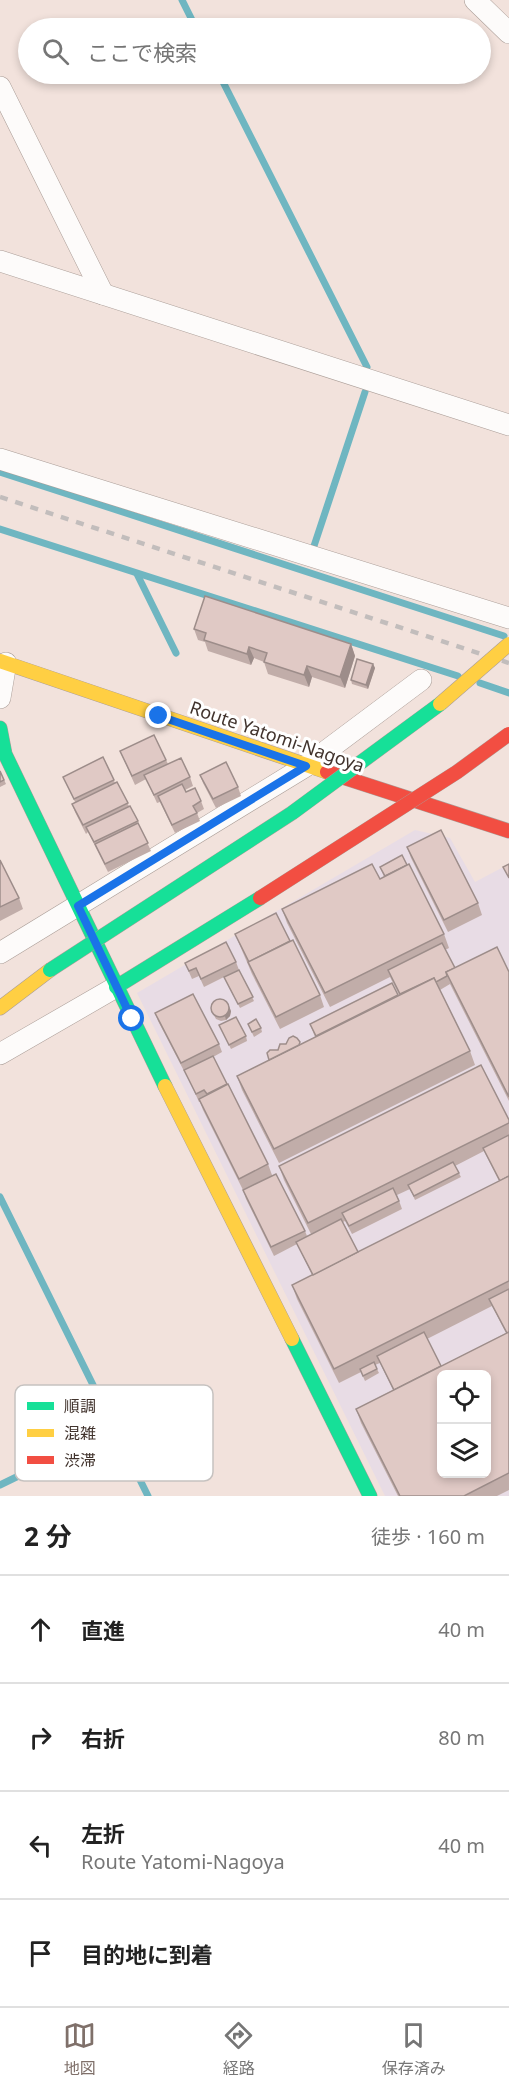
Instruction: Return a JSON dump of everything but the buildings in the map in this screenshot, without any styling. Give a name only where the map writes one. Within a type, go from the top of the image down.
[{"type":"main road","points":[[0,1008],[50,970],[292,813],[444,701],[509,644]]},
{"type":"main road","name":"Route Yatomi-Nagoya","points":[[3,662],[306,766],[509,831]]},
{"type":"main road","points":[[0,728],[5,754],[116,987],[370,1496]]},
{"type":"main road","points":[[116,987],[260,898],[457,771],[509,734]]},
{"type":"main road","points":[[0,995],[50,970]]},
{"type":"street","points":[[475,0],[509,33]]},
{"type":"street","points":[[0,87],[103,294]]},
{"type":"street","points":[[0,261],[509,425]]},
{"type":"street","points":[[0,459],[508,615]]},
{"type":"street","points":[[0,698],[3,662]]},
{"type":"street","points":[[0,953],[306,766],[421,680]]},
{"type":"street","points":[[0,1054],[116,987]]},
{"type":"shaded area","points":[[415,830],[450,838],[475,882],[509,864],[509,1496],[385,1496],[137,993]]},
{"type":"waterway","points":[[182,0],[191,18]]},
{"type":"waterway","points":[[224,84],[367,367]]},
{"type":"waterway","points":[[313,549],[365,392]]},
{"type":"waterway","points":[[0,472],[504,636]]},
{"type":"waterway","points":[[0,529],[458,676]]},
{"type":"waterway","points":[[137,574],[176,653]]},
{"type":"waterway","points":[[480,683],[509,693]]},
{"type":"waterway","points":[[0,1197],[93,1385]]},
{"type":"waterway","points":[[0,1485],[15,1478]]},
{"type":"waterway","points":[[141,1481],[148,1496]]},
{"type":"railway","points":[[0,497],[509,663]]},
{"type":"traffic: fast","points":[[50,970],[292,813],[440,704]]},
{"type":"traffic: fast","points":[[0,728],[5,754],[165,1086]]},
{"type":"traffic: fast","points":[[116,987],[260,898]]},
{"type":"traffic: fast","points":[[292,1339],[370,1496]]},
{"type":"traffic: slow","points":[[440,704],[509,644]]},
{"type":"traffic: slow","points":[[0,661],[327,772]]},
{"type":"traffic: slow","points":[[0,1008],[50,970]]},
{"type":"traffic: slow","points":[[165,1086],[292,1339]]},
{"type":"traffic: jam","points":[[260,898],[457,772],[509,734]]},
{"type":"traffic: jam","points":[[327,772],[509,831]]},
{"type":"route","points":[[132,1019],[78,906],[306,766],[159,716]]}]
